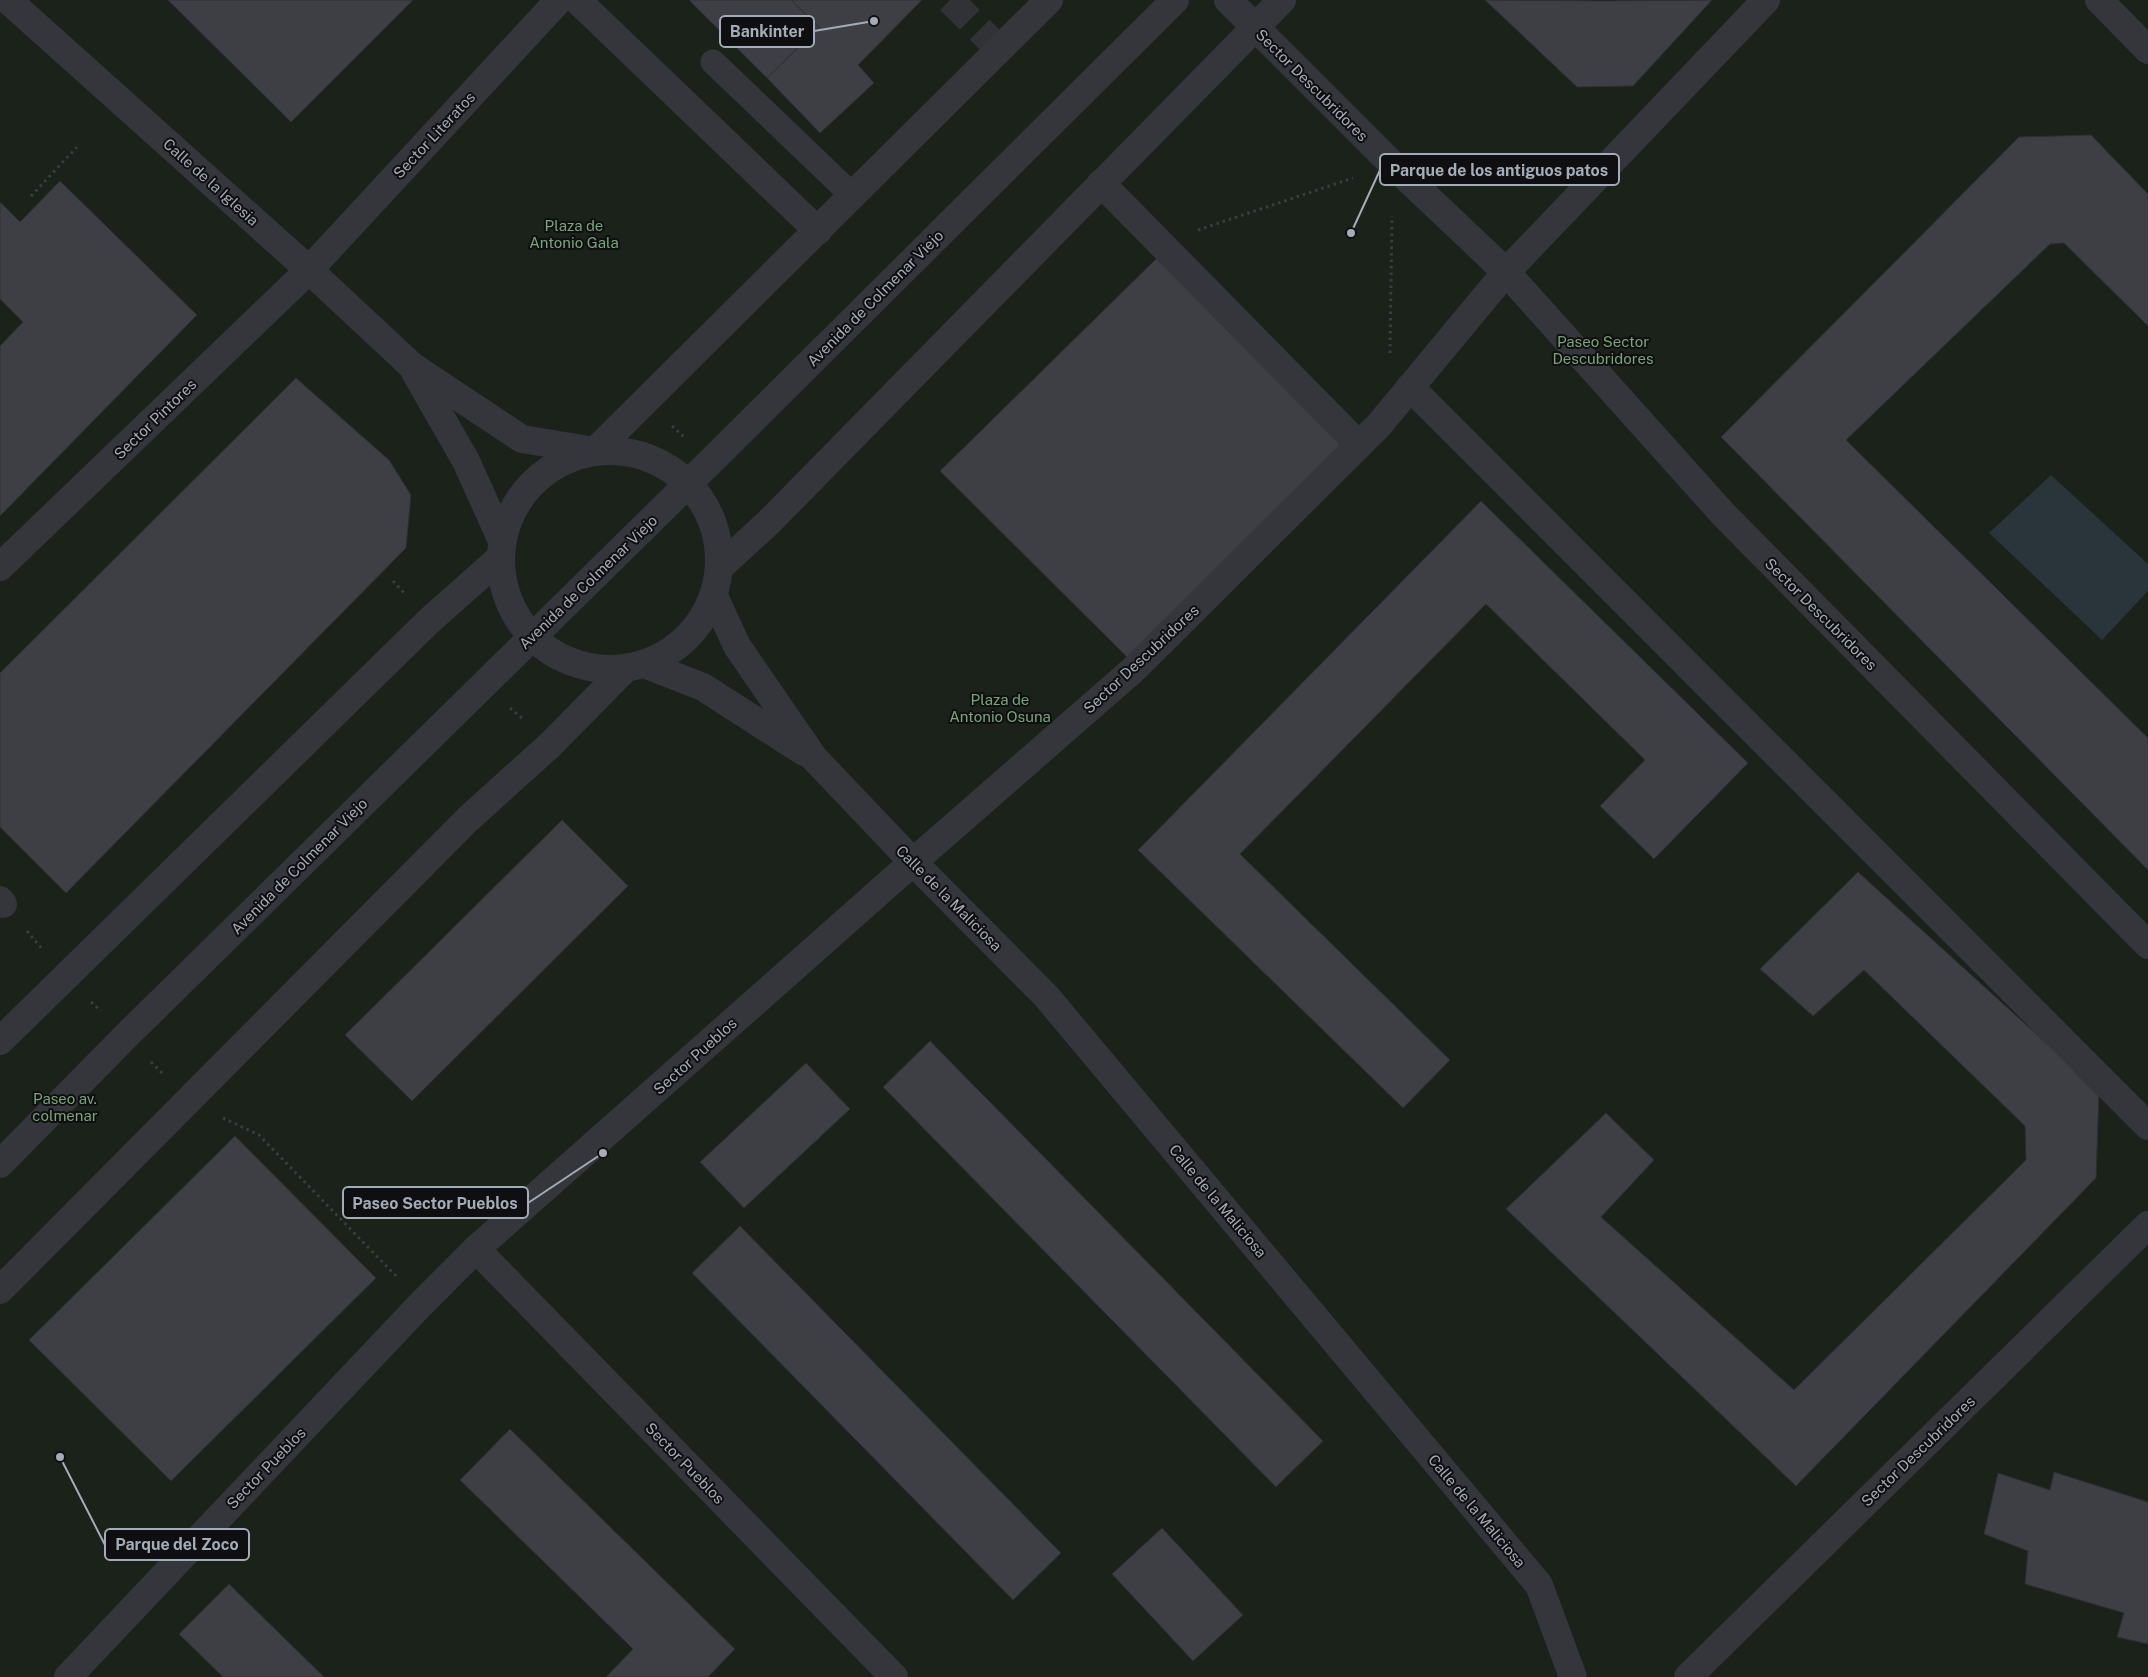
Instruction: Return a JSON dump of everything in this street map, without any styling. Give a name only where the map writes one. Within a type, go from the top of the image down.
[{"type":"street","name":"Calle de la Iglesia","points":[[8,0],[309,270],[412,366],[522,439],[595,451]]},
{"type":"street","name":"Sector Literatos","points":[[309,270],[559,0]]},
{"type":"street","points":[[577,0],[818,230]]},
{"type":"street","points":[[595,451],[1049,0]]},
{"type":"street","name":"Avenida de Colmenar Viejo","points":[[0,1164],[126,1036],[689,484],[1174,0]]},
{"type":"street","name":"Sector Descubridores","points":[[1228,0],[1393,165],[1506,272],[1724,515],[2148,945]]},
{"type":"street","points":[[720,567],[770,520],[1282,0]]},
{"type":"street","name":"Sector Descubridores","points":[[913,862],[1134,669],[1379,425],[1506,272],[1766,0]]},
{"type":"street","points":[[2099,0],[2148,50]]},
{"type":"street","points":[[1101,183],[1359,445]]},
{"type":"street","name":"Sector Pintores","points":[[0,567],[309,270]]},
{"type":"street","name":"Calle de la Iglesia","points":[[412,366],[466,461],[501,549]]},
{"type":"street","points":[[1410,387],[2148,1126]]},
{"type":"street","points":[[0,1290],[190,1101],[468,819],[635,666],[674,649],[698,626],[714,596],[720,567],[717,537],[707,508],[689,484],[661,463],[629,452],[595,451],[562,462],[534,481],[513,508],[501,549],[504,587],[515,613],[532,637],[559,657],[592,668],[635,666]]},
{"type":"street","points":[[0,1041],[501,549]]},
{"type":"street","name":"Calle de la Maliciosa","points":[[714,596],[737,646],[814,758],[913,862],[1046,996],[1539,1585],[1573,1677]]},
{"type":"street","name":"Calle de la Maliciosa","points":[[635,666],[703,688],[814,758]]},
{"type":"street","name":"Sector Pueblos","points":[[68,1677],[422,1303],[476,1249],[913,862]]},
{"type":"street","name":"Sector Descubridores","points":[[1688,1677],[2148,1225]]},
{"type":"street","name":"Sector Pueblos","points":[[476,1249],[894,1677]]},
{"type":"lane","points":[[714,62],[853,196]]},
{"type":"path","points":[[31,196],[77,147]]},
{"type":"path","points":[[1159,242],[1393,165],[1390,354]]},
{"type":"path","points":[[2,902],[44,951]]},
{"type":"path","points":[[126,1036],[190,1101],[259,1135],[422,1303]]},
{"type":"green space","points":[[0,0],[2148,0],[2148,1677],[0,1677]]},
{"type":"shaded area","points":[[2051,475],[2148,564],[2148,591],[2102,640],[1989,533]]},
{"type":"building","points":[[168,0],[413,0],[291,122]]},
{"type":"building","points":[[689,0],[791,0],[819,27],[767,78]]},
{"type":"building","points":[[791,0],[922,0],[858,65],[874,83],[820,133],[767,78],[819,27]]},
{"type":"building","points":[[1485,0],[1712,0],[1633,86],[1577,87]]},
{"type":"building","points":[[2091,135],[2148,194],[2148,326],[2064,243],[2050,244],[1846,440],[2148,738],[2148,870],[1721,437],[2019,137]]},
{"type":"building","points":[[60,181],[197,315],[0,516],[0,346],[23,322],[0,299],[0,202],[20,222]]},
{"type":"building","points":[[1157,258],[1343,446],[1130,660],[940,471]]},
{"type":"building","points":[[296,378],[389,460],[411,495],[406,548],[66,893],[0,827],[0,673]]},
{"type":"building","points":[[1481,501],[1748,763],[1654,859],[1600,806],[1645,760],[1486,604],[1240,854],[1450,1060],[1403,1108],[1138,850]]},
{"type":"building","points":[[562,820],[628,886],[412,1101],[345,1035]]},
{"type":"building","points":[[1858,872],[2099,1091],[2096,1178],[1796,1486],[1506,1209],[1606,1113],[1654,1160],[1601,1217],[1794,1390],[2026,1160],[2025,1126],[1864,970],[1813,1016],[1760,969]]},
{"type":"building","points":[[930,1041],[1323,1441],[1276,1487],[883,1087]]},
{"type":"building","points":[[806,1063],[850,1109],[744,1208],[700,1162]]},
{"type":"building","points":[[235,1136],[376,1278],[171,1481],[29,1340]]},
{"type":"building","points":[[740,1226],[1061,1553],[1013,1600],[692,1273]]},
{"type":"building","points":[[510,1429],[735,1649],[708,1677],[606,1677],[633,1649],[460,1480]]},
{"type":"building","points":[[2054,1472],[2148,1502],[2148,1644],[2117,1637],[2124,1613],[2025,1584],[2028,1551],[1984,1534],[1998,1473],[2050,1490]]},
{"type":"building","points":[[1162,1528],[1243,1615],[1193,1661],[1112,1574]]},
{"type":"building","points":[[229,1584],[324,1677],[223,1677],[179,1634]]},
{"type":"tunnel","points":[[950,0],[999,49]]},
{"type":"place","name":"Bankinter","points":[[874,21]]},
{"type":"place","name":"Parque de los antiguos patos","points":[[1351,233]]},
{"type":"place","name":"Paseo Sector Pueblos","points":[[603,1153]]},
{"type":"place","name":"Parque del Zoco","points":[[60,1457]]},
{"type":"park label","name":"Plaza de Antonio Gala","points":[[574,234]]},
{"type":"park label","name":"Paseo Sector Descubridores","points":[[1603,350]]},
{"type":"park label","name":"Plaza de Antonio Osuna","points":[[1000,708]]},
{"type":"park label","name":"Paseo av. colmenar","points":[[65,1106]]}]
